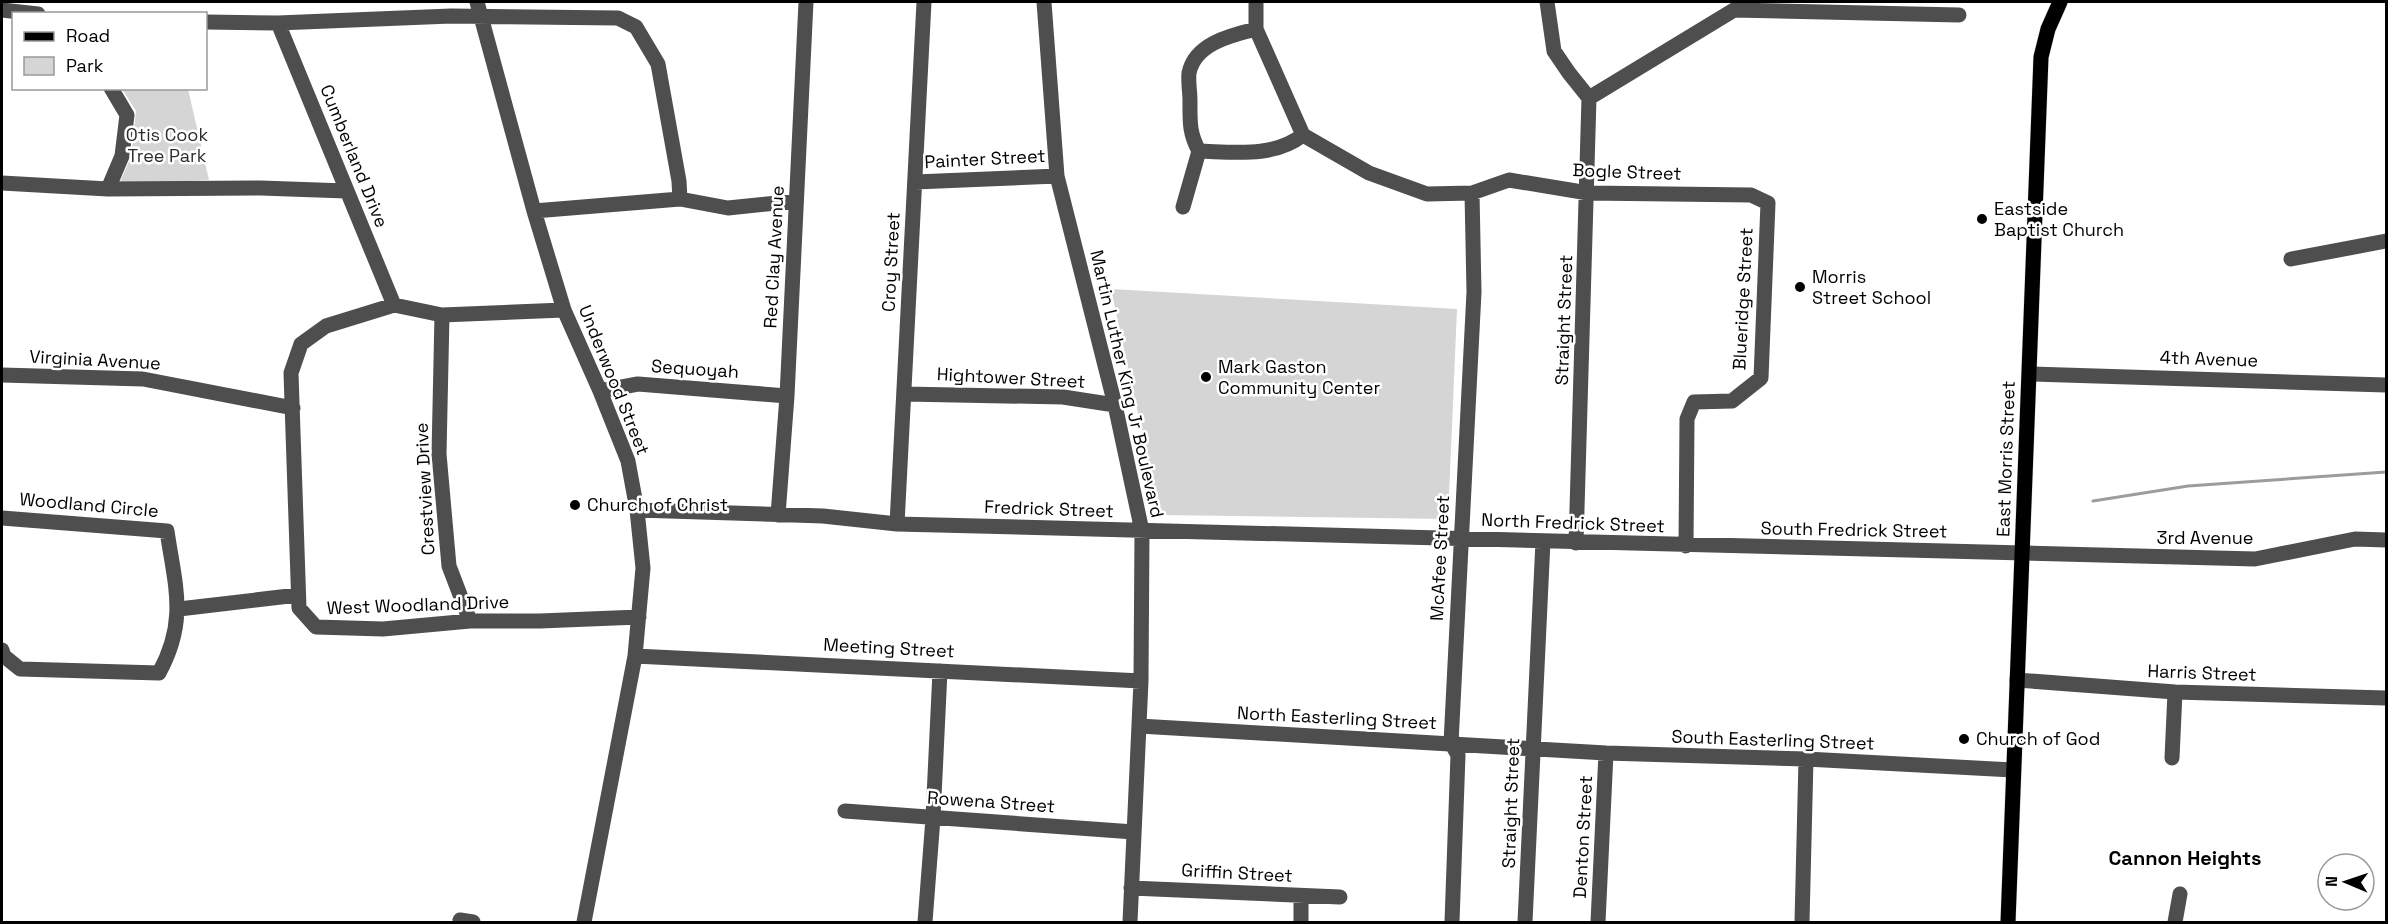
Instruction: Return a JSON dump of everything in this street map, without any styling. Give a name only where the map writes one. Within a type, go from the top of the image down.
[{"type":"main road","name":"East Morris Street","points":[[2008,922],[2041,57],[2048,29],[2060,2]]},
{"type":"street","name":"Red Clay Avenue","points":[[778,515],[787,396],[806,2]]},
{"type":"street","name":"Croy Street","points":[[897,524],[924,2]]},
{"type":"street","name":"Martin Luther King Jr Boulevard","points":[[1044,2],[1057,176],[1115,405],[1142,531],[1141,681],[1130,922]]},
{"type":"street","points":[[1199,151],[1255,153],[1281,148],[1303,135],[1256,29],[1256,2]]},
{"type":"street","points":[[1547,2],[1554,51],[1589,98],[1734,10],[1861,8],[1959,15]]},
{"type":"street","points":[[207,22],[278,23],[479,9],[618,18],[636,27],[658,64],[679,181],[680,199]]},
{"type":"street","name":"Underwood Street","points":[[479,9],[534,211],[564,310],[628,461],[637,510],[643,568],[635,656],[584,922]]},
{"type":"street","points":[[2,10],[23,12]]},
{"type":"street","name":"Cumberland Drive","points":[[278,23],[394,305]]},
{"type":"street","points":[[1183,207],[1199,151],[1191,137],[1189,72],[1207,46],[1229,35],[1256,29]]},
{"type":"street","points":[[108,189],[122,156],[127,115],[112,90]]},
{"type":"street","name":"Straight Street","points":[[1576,543],[1589,98]]},
{"type":"street","name":"Bogle Street","points":[[1303,135],[1369,173],[1427,194],[1472,193],[1509,180],[1588,193],[1751,195]]},
{"type":"street","name":"Painter Street","points":[[915,182],[1057,176]]},
{"type":"street","points":[[2,183],[108,189],[261,188],[346,191]]},
{"type":"street","name":"McAfee Street","points":[[1452,922],[1458,755],[1450,743],[1474,292],[1472,193]]},
{"type":"street","name":"Blueridge Street","points":[[1686,546],[1687,419],[1694,402],[1732,401],[1761,378],[1768,203],[1751,195]]},
{"type":"street","points":[[534,211],[680,199],[728,208],[796,201]]},
{"type":"street","points":[[2291,260],[2386,241]]},
{"type":"street","points":[[394,305],[442,315],[564,310]]},
{"type":"street","name":"West Woodland Drive","points":[[394,305],[326,326],[301,344],[291,373],[299,608],[316,627],[383,629],[470,621],[639,617]]},
{"type":"street","name":"Crestview Drive","points":[[442,315],[439,454],[449,566],[470,621]]},
{"type":"street","name":"4th Avenue","points":[[2030,374],[2386,385]]},
{"type":"street","name":"Virginia Avenue","points":[[2,375],[143,379],[292,408]]},
{"type":"street","name":"Sequoyah","points":[[600,391],[638,384],[787,396]]},
{"type":"street","name":"Hightower Street","points":[[904,394],[1063,397],[1115,405]]},
{"type":"street","name":"Fredrick Street","points":[[637,510],[823,516],[897,524],[1460,540]]},
{"type":"street","name":"Woodland Circle","points":[[2,518],[167,531],[179,609],[172,650],[159,673],[20,669],[4,656],[2,650]]},
{"type":"street","name":"3rd Avenue","points":[[2022,554],[2255,559],[2355,539],[2386,540]]},
{"type":"street","name":"North Fredrick Street","points":[[1460,540],[1686,546]]},
{"type":"street","name":"Straight Street","points":[[1526,922],[1543,541]]},
{"type":"street","name":"South Fredrick Street","points":[[1686,546],[2022,554]]},
{"type":"street","points":[[179,609],[298,596]]},
{"type":"street","name":"Meeting Street","points":[[635,656],[1141,681]]},
{"type":"street","points":[[925,922],[933,818],[939,671]]},
{"type":"street","name":"Harris Street","points":[[2017,680],[2175,693],[2386,698]]},
{"type":"street","points":[[2172,758],[2175,693]]},
{"type":"street","name":"North Easterling Street","points":[[1139,726],[1532,749]]},
{"type":"street","name":"South Easterling Street","points":[[1532,749],[1806,759],[2013,770]]},
{"type":"street","name":"Denton Street","points":[[1598,922],[1606,753]]},
{"type":"street","points":[[1802,922],[1806,759]]},
{"type":"street","name":"Rowena Street","points":[[844,811],[1134,832]]},
{"type":"street","name":"Griffin Street","points":[[1131,888],[1340,897]]},
{"type":"street","points":[[2175,922],[2180,894]]},
{"type":"street","points":[[1301,896],[1301,922]]},
{"type":"green space","name":"Otis Cook Tree Park","points":[[123,90],[188,90],[209,180],[119,184],[131,157],[136,111]]},
{"type":"green space","points":[[1111,289],[1457,309],[1448,519],[1160,515]]},
{"type":"waterway","points":[[2093,501],[2188,486],[2386,472]]},
{"type":"place","name":"Eastside Baptist Church","points":[[1982,219]]},
{"type":"place","name":"Morris Street School","points":[[1800,287]]},
{"type":"place","name":"Mark Gaston Community Center","points":[[1206,377]]},
{"type":"place","name":"Church of Christ","points":[[575,505]]},
{"type":"place","name":"Church of God","points":[[1964,739]]},
{"type":"district","name":"Cannon Heights","points":[[2185,858]]}]
